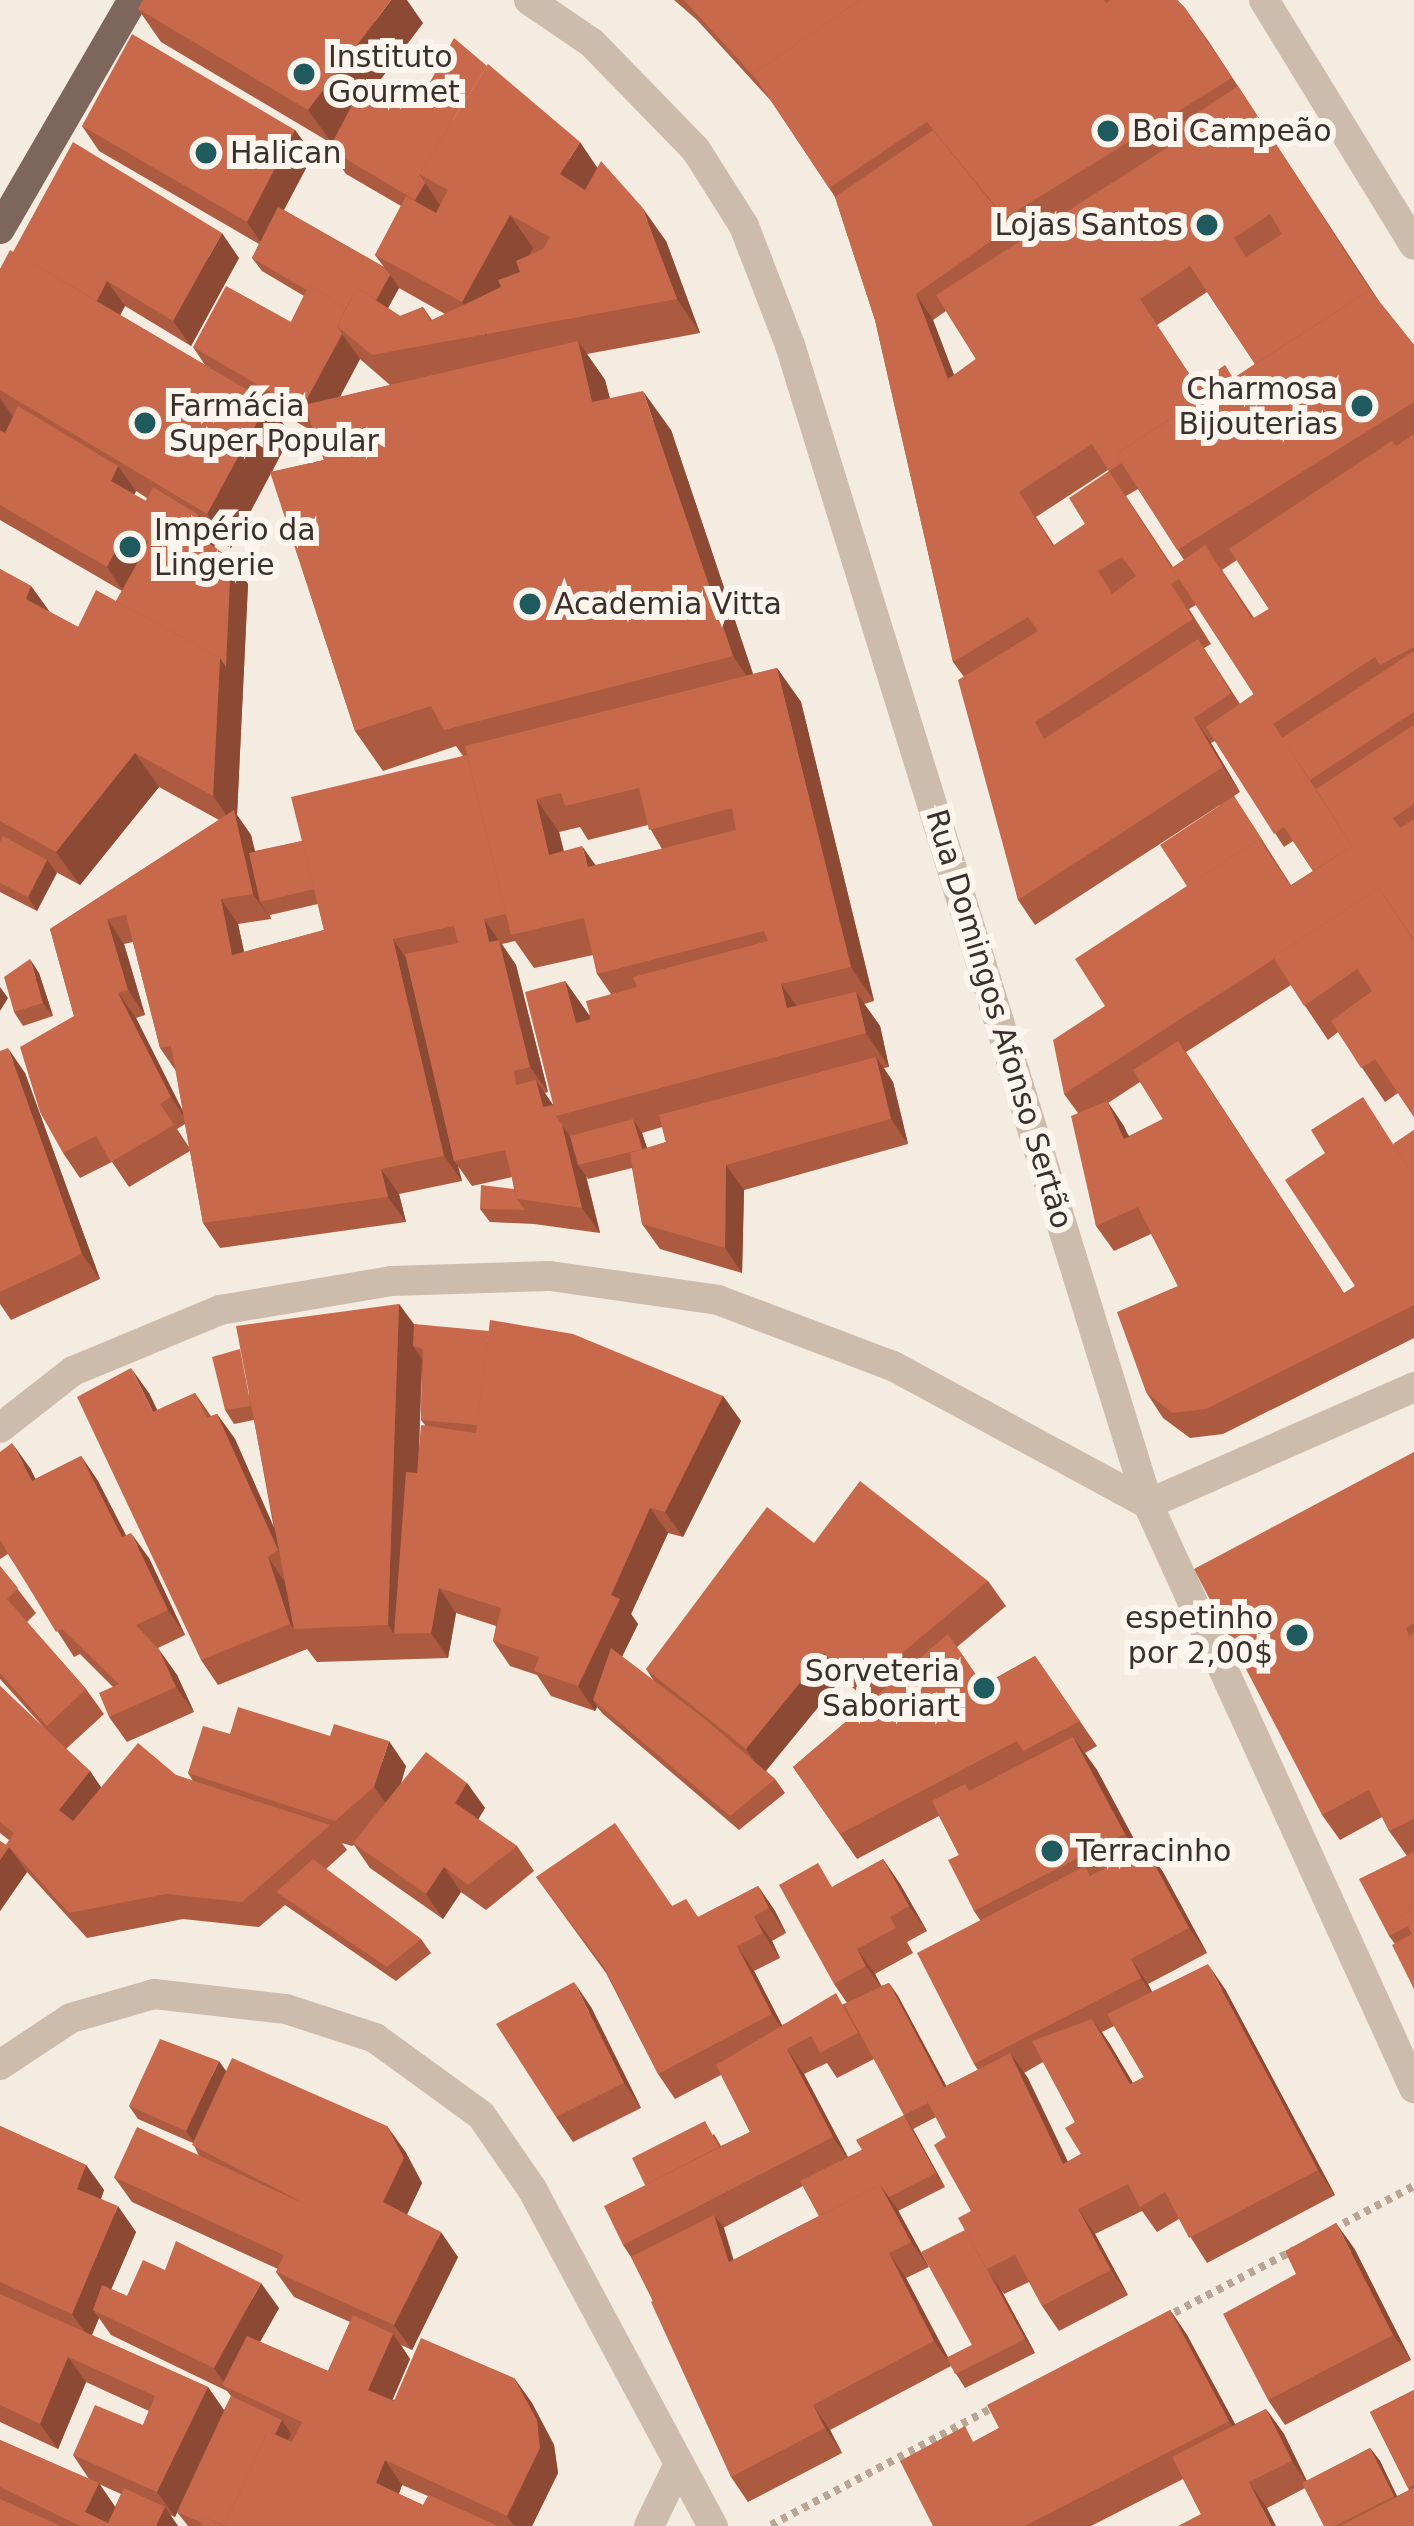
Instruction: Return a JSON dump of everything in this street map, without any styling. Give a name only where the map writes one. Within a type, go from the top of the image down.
[{"type":"main road","points":[[0,229],[133,0]]},
{"type":"street","name":"Rua Domingos Afonso Sertão","points":[[529,0],[592,43],[695,150],[744,226],[790,345],[1148,1504],[1414,2088]]},
{"type":"street","points":[[1264,0],[1414,245]]},
{"type":"street","points":[[0,1428],[73,1371],[220,1310],[392,1281],[550,1276],[718,1300],[893,1366],[1148,1504],[1414,1388]]},
{"type":"street","points":[[0,2065],[71,2018],[154,1994],[286,2009],[374,2038],[482,2115],[532,2189],[712,2526]]},
{"type":"street","points":[[649,2526],[679,2464]]},
{"type":"path","points":[[1144,2329],[1414,2186]]},
{"type":"path","points":[[770,2526],[1019,2394]]},
{"type":"building","points":[[143,0],[391,0],[308,110],[138,9]]},
{"type":"building","points":[[684,0],[860,0],[753,74],[758,81]]},
{"type":"building","points":[[860,0],[1177,0],[1232,78],[1005,218],[927,122],[829,188],[753,74]]},
{"type":"building","name":"Halican","points":[[132,34],[295,130],[247,222],[82,126]]},
{"type":"building","points":[[454,38],[487,66],[419,174],[425,183],[415,200],[329,149],[364,82],[416,108]]},
{"type":"building","points":[[488,64],[580,142],[560,174],[585,190],[601,161],[642,207],[677,299],[372,355],[337,326],[357,288],[400,316],[423,307],[430,321],[501,287],[498,280],[520,272],[516,261],[543,249],[550,237],[510,215],[462,302],[375,255],[406,196],[436,213],[448,190],[419,174]]},
{"type":"building","points":[[1238,86],[1372,293],[1370,290],[1255,364],[1190,266],[1140,299],[1196,385],[1225,365],[1233,378],[1116,454],[1122,463],[1109,471],[1179,579],[1171,584],[1193,619],[1035,722],[1044,739],[1198,639],[1231,693],[1194,718],[1223,767],[1018,900],[958,680],[1038,631],[1028,617],[953,662],[875,320],[835,197],[933,130],[1011,227],[916,294],[948,379],[976,359],[936,295],[1187,135],[1180,124]],"holes":[[[1270,214],[1282,234],[1246,257],[1234,238]],[[1092,444],[1109,471],[1069,498],[1085,524],[1053,546],[1019,492]],[[1122,557],[1136,576],[1112,594],[1098,571]]]},
{"type":"building","points":[[73,142],[222,233],[173,321],[107,281],[97,301],[13,252]]},
{"type":"building","points":[[278,207],[384,267],[390,275],[376,300],[357,288],[346,308],[252,258]]},
{"type":"building","name":"Farmácia Super Popular","points":[[10,250],[268,402],[207,514],[0,390],[0,269]]},
{"type":"building","points":[[309,285],[346,308],[337,326],[342,334],[301,410],[193,347],[226,286],[291,322]]},
{"type":"building","points":[[1370,290],[1414,345],[1414,402],[1177,550],[1116,454]]},
{"type":"building","name":"Academia Vitta","points":[[578,341],[592,402],[643,391],[733,656],[444,730],[431,706],[355,731],[270,472],[324,460],[304,405]]},
{"type":"building","name":"Império da Lingerie","points":[[18,406],[118,466],[111,481],[146,501],[153,487],[199,515],[192,531],[231,559],[226,667],[220,658],[116,601],[149,542],[126,530],[107,567],[0,505],[0,430],[5,433]]},
{"type":"building","points":[[1414,434],[1414,647],[1380,665],[1375,657],[1273,724],[1172,568],[1205,545],[1252,619],[1269,609],[1229,549],[1392,441],[1396,446]]},
{"type":"building","points":[[0,569],[31,586],[26,599],[78,627],[96,590],[220,658],[213,796],[135,753],[56,852],[0,821]]},
{"type":"building","points":[[1414,651],[1414,712],[1310,780],[1282,738]]},
{"type":"building","points":[[777,668],[851,967],[781,984],[787,1008],[856,992],[866,1033],[556,1116],[525,992],[565,981],[576,1023],[591,1019],[586,1001],[637,987],[633,977],[768,941],[764,931],[597,974],[584,918],[511,935],[465,746]],"holes":[[[639,788],[649,830],[732,808],[736,830],[588,867],[582,846],[549,855],[536,799],[561,793],[565,806]]]},
{"type":"building","points":[[1254,694],[1352,846],[1313,871],[1284,827],[1274,834],[1206,727]]},
{"type":"building","points":[[1414,725],[1414,804],[1393,818],[1400,828],[1414,819],[1414,940],[1379,888],[1064,1094],[1053,1040],[1105,1006],[1075,959],[1259,839],[1291,886],[1352,846],[1316,789]]},
{"type":"building","points":[[467,755],[506,914],[484,919],[489,942],[499,940],[530,1067],[514,1071],[516,1085],[536,1080],[543,1107],[553,1105],[582,1208],[517,1199],[505,1150],[454,1161],[405,954],[458,943],[454,926],[393,939],[444,1156],[381,1169],[388,1197],[203,1223],[171,1046],[160,1048],[126,915],[107,919],[128,990],[118,993],[171,1097],[160,1104],[174,1125],[111,1162],[96,1136],[63,1153],[40,1112],[20,1047],[74,1016],[50,929],[234,810],[253,894],[221,899],[232,955],[324,930],[291,797]]},
{"type":"building","points":[[1234,796],[1263,841],[1259,839],[1187,886],[1160,845]]},
{"type":"building","points":[[3,836],[47,860],[28,897],[0,883]]},
{"type":"building","points":[[302,841],[314,889],[260,902],[249,853]]},
{"type":"building","points":[[1379,888],[1414,941],[1414,1117],[1375,1059],[1361,1068],[1331,1021],[1372,991],[1357,969],[1304,1006],[1273,957]]},
{"type":"building","points":[[30,959],[43,1003],[14,1012],[4,977]]},
{"type":"building","points":[[1178,1041],[1344,1294],[1355,1286],[1285,1180],[1325,1153],[1311,1130],[1363,1097],[1414,1177],[1414,1305],[1206,1409],[1172,1413],[1146,1392],[1117,1312],[1178,1286],[1138,1207],[1096,1226],[1071,1116],[1107,1101],[1124,1139],[1163,1119],[1133,1070]]},
{"type":"building","points":[[8,1048],[82,1254],[0,1292],[0,1051]]},
{"type":"building","points":[[876,1057],[891,1119],[726,1165],[725,1248],[642,1224],[630,1153],[666,1142],[659,1115]]},
{"type":"building","points":[[633,1119],[642,1149],[578,1165],[570,1136]]},
{"type":"building","points":[[1414,1130],[1414,1177],[1393,1144]]},
{"type":"building","points":[[481,1185],[514,1189],[525,1210],[480,1209]]},
{"type":"building","points":[[399,1304],[388,1625],[294,1629],[236,1326]]},
{"type":"building","points":[[490,1320],[573,1334],[723,1396],[665,1512],[650,1508],[611,1595],[620,1599],[578,1686],[534,1671],[539,1657],[493,1641],[501,1608],[439,1588],[431,1633],[394,1634],[406,1472],[417,1473],[421,1425],[476,1433]]},
{"type":"building","points":[[414,1324],[489,1331],[477,1425],[421,1420],[423,1349],[413,1346]]},
{"type":"building","points":[[240,1349],[251,1406],[225,1410],[212,1357]]},
{"type":"building","points":[[131,1368],[153,1412],[195,1393],[207,1418],[217,1414],[278,1550],[268,1557],[290,1624],[201,1660],[77,1397]]},
{"type":"building","points":[[12,1443],[32,1481],[81,1456],[122,1537],[131,1533],[168,1610],[136,1625],[159,1650],[176,1687],[109,1717],[99,1693],[119,1684],[62,1629],[56,1632],[0,1540],[0,1452]]},
{"type":"building","points":[[1414,1452],[1414,1623],[1406,1628],[1409,1636],[1414,1633],[1414,1819],[1389,1831],[1369,1790],[1322,1815],[1194,1569]]},
{"type":"building","points":[[860,1481],[988,1581],[863,1686],[824,1653],[746,1749],[646,1669],[767,1507],[814,1543]]},
{"type":"building","points":[[0,1566],[18,1588],[7,1599],[86,1689],[47,1726],[0,1673]]},
{"type":"building","points":[[948,1634],[983,1686],[1035,1656],[1080,1721],[1023,1751],[1017,1741],[840,1834],[793,1767]]},
{"type":"building","points":[[611,1648],[775,1779],[730,1816],[593,1700]]},
{"type":"building","points":[[0,1686],[90,1771],[59,1810],[73,1821],[138,1743],[176,1775],[330,1825],[242,1902],[166,1894],[69,1913],[9,1847],[0,1860],[0,1841],[6,1845],[14,1833],[0,1822]]},
{"type":"building","points":[[238,1707],[330,1736],[334,1724],[389,1741],[374,1787],[335,1821],[188,1773],[203,1726],[230,1734]]},
{"type":"building","points":[[1073,1737],[1125,1834],[974,1911],[948,1860],[959,1855],[932,1801],[965,1784],[969,1791]]},
{"type":"building","points":[[426,1752],[467,1783],[455,1803],[517,1846],[468,1885],[444,1867],[426,1894],[353,1843]]},
{"type":"building","points":[[615,1823],[672,1906],[686,1899],[698,1917],[758,1886],[769,1908],[754,1916],[763,1933],[737,1946],[772,2014],[658,2074],[604,1967],[536,1877]]},
{"type":"building","points":[[1145,1847],[1189,1928],[1131,1959],[1141,1978],[974,2064],[917,1953],[1085,1866],[1090,1876]]},
{"type":"building","points":[[1414,1852],[1414,1909],[1402,1915],[1408,1926],[1389,1936],[1359,1879]]},
{"type":"building","points":[[313,1859],[421,1939],[387,1967],[276,1892]]},
{"type":"building","points":[[883,1859],[909,1906],[890,1917],[896,1928],[857,1949],[866,1966],[834,1984],[779,1885],[818,1863],[832,1887]]},
{"type":"building","points":[[1414,1909],[1414,1989],[1392,1945],[1412,1934],[1402,1915]]},
{"type":"building","points":[[1208,1964],[1318,2170],[1189,2238],[1165,2192],[1140,2207],[1128,2184],[1078,2209],[1111,2270],[1042,2306],[1015,2255],[987,2269],[958,2218],[971,2211],[934,2145],[946,2137],[925,2097],[1010,2053],[1063,2164],[1081,2154],[1065,2128],[1075,2122],[1032,2041],[1092,2019],[1130,2084],[1144,2077],[1107,2014]]},
{"type":"building","points":[[574,1982],[624,2083],[556,2117],[496,2024]]},
{"type":"building","points":[[889,1983],[944,2087],[925,2097],[928,2103],[904,2115],[844,2004]]},
{"type":"building","points":[[836,1993],[858,2033],[820,2053],[811,2036],[787,2049],[833,2137],[623,2245],[604,2206],[750,2132],[716,2065]]},
{"type":"building","points":[[160,2039],[219,2061],[186,2131],[129,2106]]},
{"type":"building","points":[[232,2058],[387,2126],[404,2158],[383,2202],[441,2232],[394,2325],[276,2272],[284,2255],[114,2177],[137,2127],[307,2205],[192,2145]]},
{"type":"building","points":[[904,2115],[936,2173],[889,2197],[880,2185],[819,2216],[800,2181],[862,2150],[856,2140]]},
{"type":"building","points":[[705,2121],[719,2147],[645,2185],[632,2158]]},
{"type":"building","points":[[0,2126],[86,2165],[77,2189],[118,2206],[72,2314],[0,2282]]},
{"type":"building","points":[[880,2185],[911,2242],[889,2253],[934,2341],[813,2405],[825,2428],[731,2477],[651,2302]]},
{"type":"building","points":[[714,2215],[729,2263],[653,2301],[631,2257]]},
{"type":"building","points":[[1336,2223],[1393,2335],[1268,2400],[1223,2314],[1296,2274],[1285,2251]]},
{"type":"building","points":[[965,2230],[1025,2339],[955,2374],[947,2358],[972,2345],[921,2252]]},
{"type":"building","points":[[176,2241],[261,2283],[214,2368],[93,2310],[102,2285],[127,2296],[143,2260],[165,2270]]},
{"type":"building","points":[[0,2294],[208,2387],[157,2492],[73,2455],[95,2405],[143,2425],[155,2396],[68,2357],[40,2424],[0,2405]]},
{"type":"building","points":[[1170,2310],[1229,2421],[1025,2526],[933,2526],[900,2461],[965,2426],[973,2442],[999,2428],[987,2405]]},
{"type":"building","points":[[353,2315],[393,2334],[368,2390],[394,2401],[421,2338],[514,2378],[537,2420],[540,2448],[507,2516],[385,2460],[376,2483],[423,2505],[429,2495],[498,2526],[224,2526],[268,2431],[292,2442],[302,2422],[222,2385],[247,2336],[328,2371]]},
{"type":"building","points":[[1414,2390],[1414,2485],[1408,2488],[1370,2412]]},
{"type":"building","points":[[231,2396],[282,2420],[275,2434],[268,2431],[224,2526],[204,2517],[202,2523],[177,2512]]},
{"type":"building","points":[[1266,2409],[1292,2461],[1249,2482],[1271,2526],[1178,2526],[1201,2514],[1172,2457]]},
{"type":"building","points":[[0,2440],[99,2483],[85,2512],[108,2523],[124,2488],[165,2507],[156,2526],[80,2526],[0,2487]]},
{"type":"building","points":[[1370,2448],[1394,2496],[1335,2526],[1324,2526],[1302,2483]]},
{"type":"building","points":[[1414,2488],[1414,2526],[1340,2526]]},
{"type":"building","points":[[0,2499],[61,2526],[0,2526]]},
{"type":"building","points":[[204,2517],[223,2526],[201,2526]]},
{"type":"place","name":"Instituto Gourmet","points":[[304,74]]},
{"type":"place","name":"Boi Campeão","points":[[1108,131]]},
{"type":"place","name":"Halican","points":[[206,153]]},
{"type":"place","name":"Lojas Santos","points":[[1207,225]]},
{"type":"place","name":"Charmosa Bijouterias","points":[[1362,406]]},
{"type":"place","name":"Farmácia Super Popular","points":[[145,423]]},
{"type":"place","name":"Império da Lingerie","points":[[130,547]]},
{"type":"place","name":"Academia Vitta","points":[[530,604]]},
{"type":"place","name":"espetinho por 2,00$","points":[[1297,1635]]},
{"type":"place","name":"Sorveteria Saboriart","points":[[984,1688]]},
{"type":"place","name":"Terracinho","points":[[1052,1851]]}]
